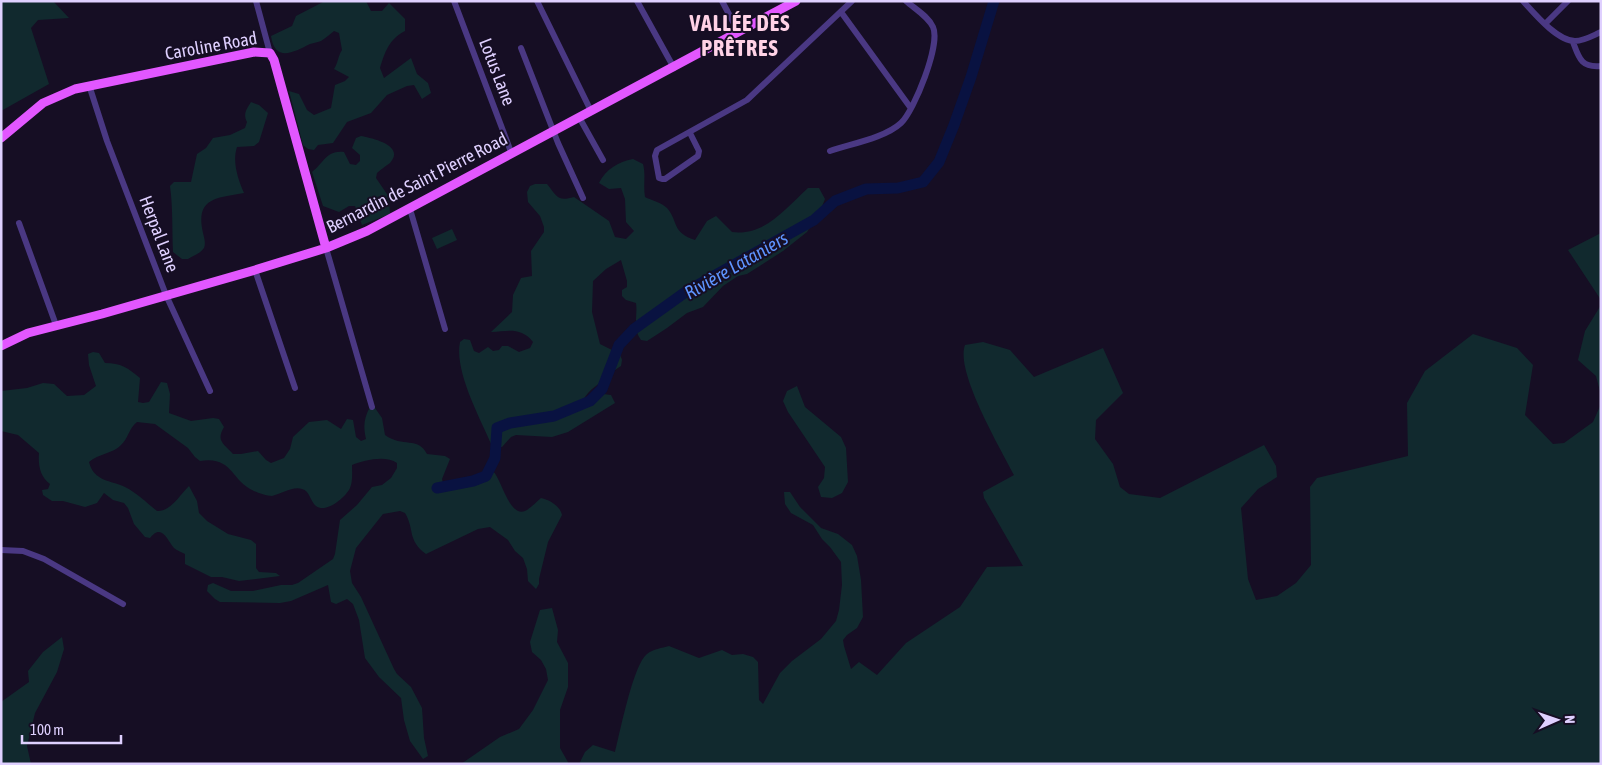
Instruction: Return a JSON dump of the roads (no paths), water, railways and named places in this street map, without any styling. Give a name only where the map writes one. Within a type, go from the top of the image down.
[{"type":"main road","name":"Bernardin de Saint Pierre Road","points":[[1,346],[28,333],[166,296],[326,248],[410,209],[511,152],[674,68],[796,1]]},
{"type":"main road","name":"Caroline Road","points":[[1,138],[43,103],[75,89],[254,52],[270,52],[274,60],[326,248]]},
{"type":"street","points":[[256,1],[270,52]]},
{"type":"street","name":"Lotus Lane","points":[[454,1],[511,152]]},
{"type":"street","points":[[537,1],[591,111]]},
{"type":"street","points":[[637,1],[674,68]]},
{"type":"street","points":[[722,1],[739,33]]},
{"type":"street","points":[[690,133],[699,151],[698,156],[665,179],[659,178],[654,156],[657,150],[747,100],[852,1]]},
{"type":"street","points":[[830,151],[886,132],[901,122],[910,107],[933,56],[936,39],[934,29],[929,20],[906,1]]},
{"type":"street","points":[[1522,1],[1561,37],[1573,42],[1586,40],[1601,32]]},
{"type":"street","points":[[1545,24],[1568,1]]},
{"type":"street","points":[[841,12],[910,107]]},
{"type":"street","points":[[1573,42],[1579,58],[1592,67],[1601,66]]},
{"type":"street","points":[[521,48],[558,143],[583,198]]},
{"type":"street","name":"Herpal Lane","points":[[89,85],[107,141],[166,296],[210,392]]},
{"type":"street","points":[[579,117],[602,160]]},
{"type":"street","points":[[410,209],[445,328]]},
{"type":"street","points":[[19,223],[56,325]]},
{"type":"street","points":[[326,248],[372,407]]},
{"type":"street","points":[[255,270],[295,388]]},
{"type":"street","points":[[1,550],[23,551],[44,559],[123,604]]},
{"type":"waterway","name":"Rivière Lataniers","points":[[437,488],[473,481],[486,476],[495,458],[497,428],[510,423],[554,416],[590,401],[602,389],[619,345],[634,329],[687,291],[814,220],[835,201],[866,189],[898,188],[923,182],[939,162],[954,125],[994,1]]},
{"type":"district","name":"VALLÉE DES PRÊTRES","points":[[740,36]]}]
